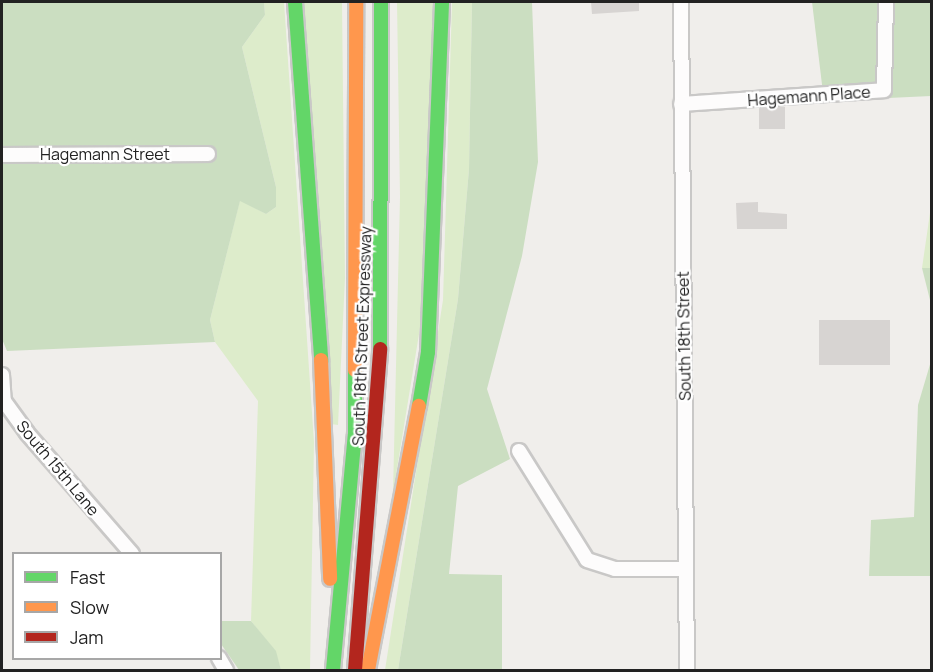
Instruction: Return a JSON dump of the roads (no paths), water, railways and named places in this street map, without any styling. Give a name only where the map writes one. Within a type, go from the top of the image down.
[{"type":"highway","points":[[295,2],[327,446],[326,538],[337,633]]},
{"type":"highway","name":"South 18th Street Expressway","points":[[333,670],[355,435],[356,2]]},
{"type":"highway","name":"South 18th Street Expressway","points":[[355,670],[381,336],[381,2]]},
{"type":"highway","points":[[368,670],[386,595],[428,352],[442,2]]},
{"type":"street","name":"South 18th Street","points":[[681,2],[687,670]]},
{"type":"street","name":"Hagemann Place","points":[[681,104],[884,90],[886,2]]},
{"type":"street","name":"Hagemann Street","points":[[2,155],[208,154]]},
{"type":"street","name":"South 15th Lane","points":[[2,375],[4,401],[27,433],[130,552]]},
{"type":"street","points":[[519,451],[587,560],[615,569],[686,569]]}]
